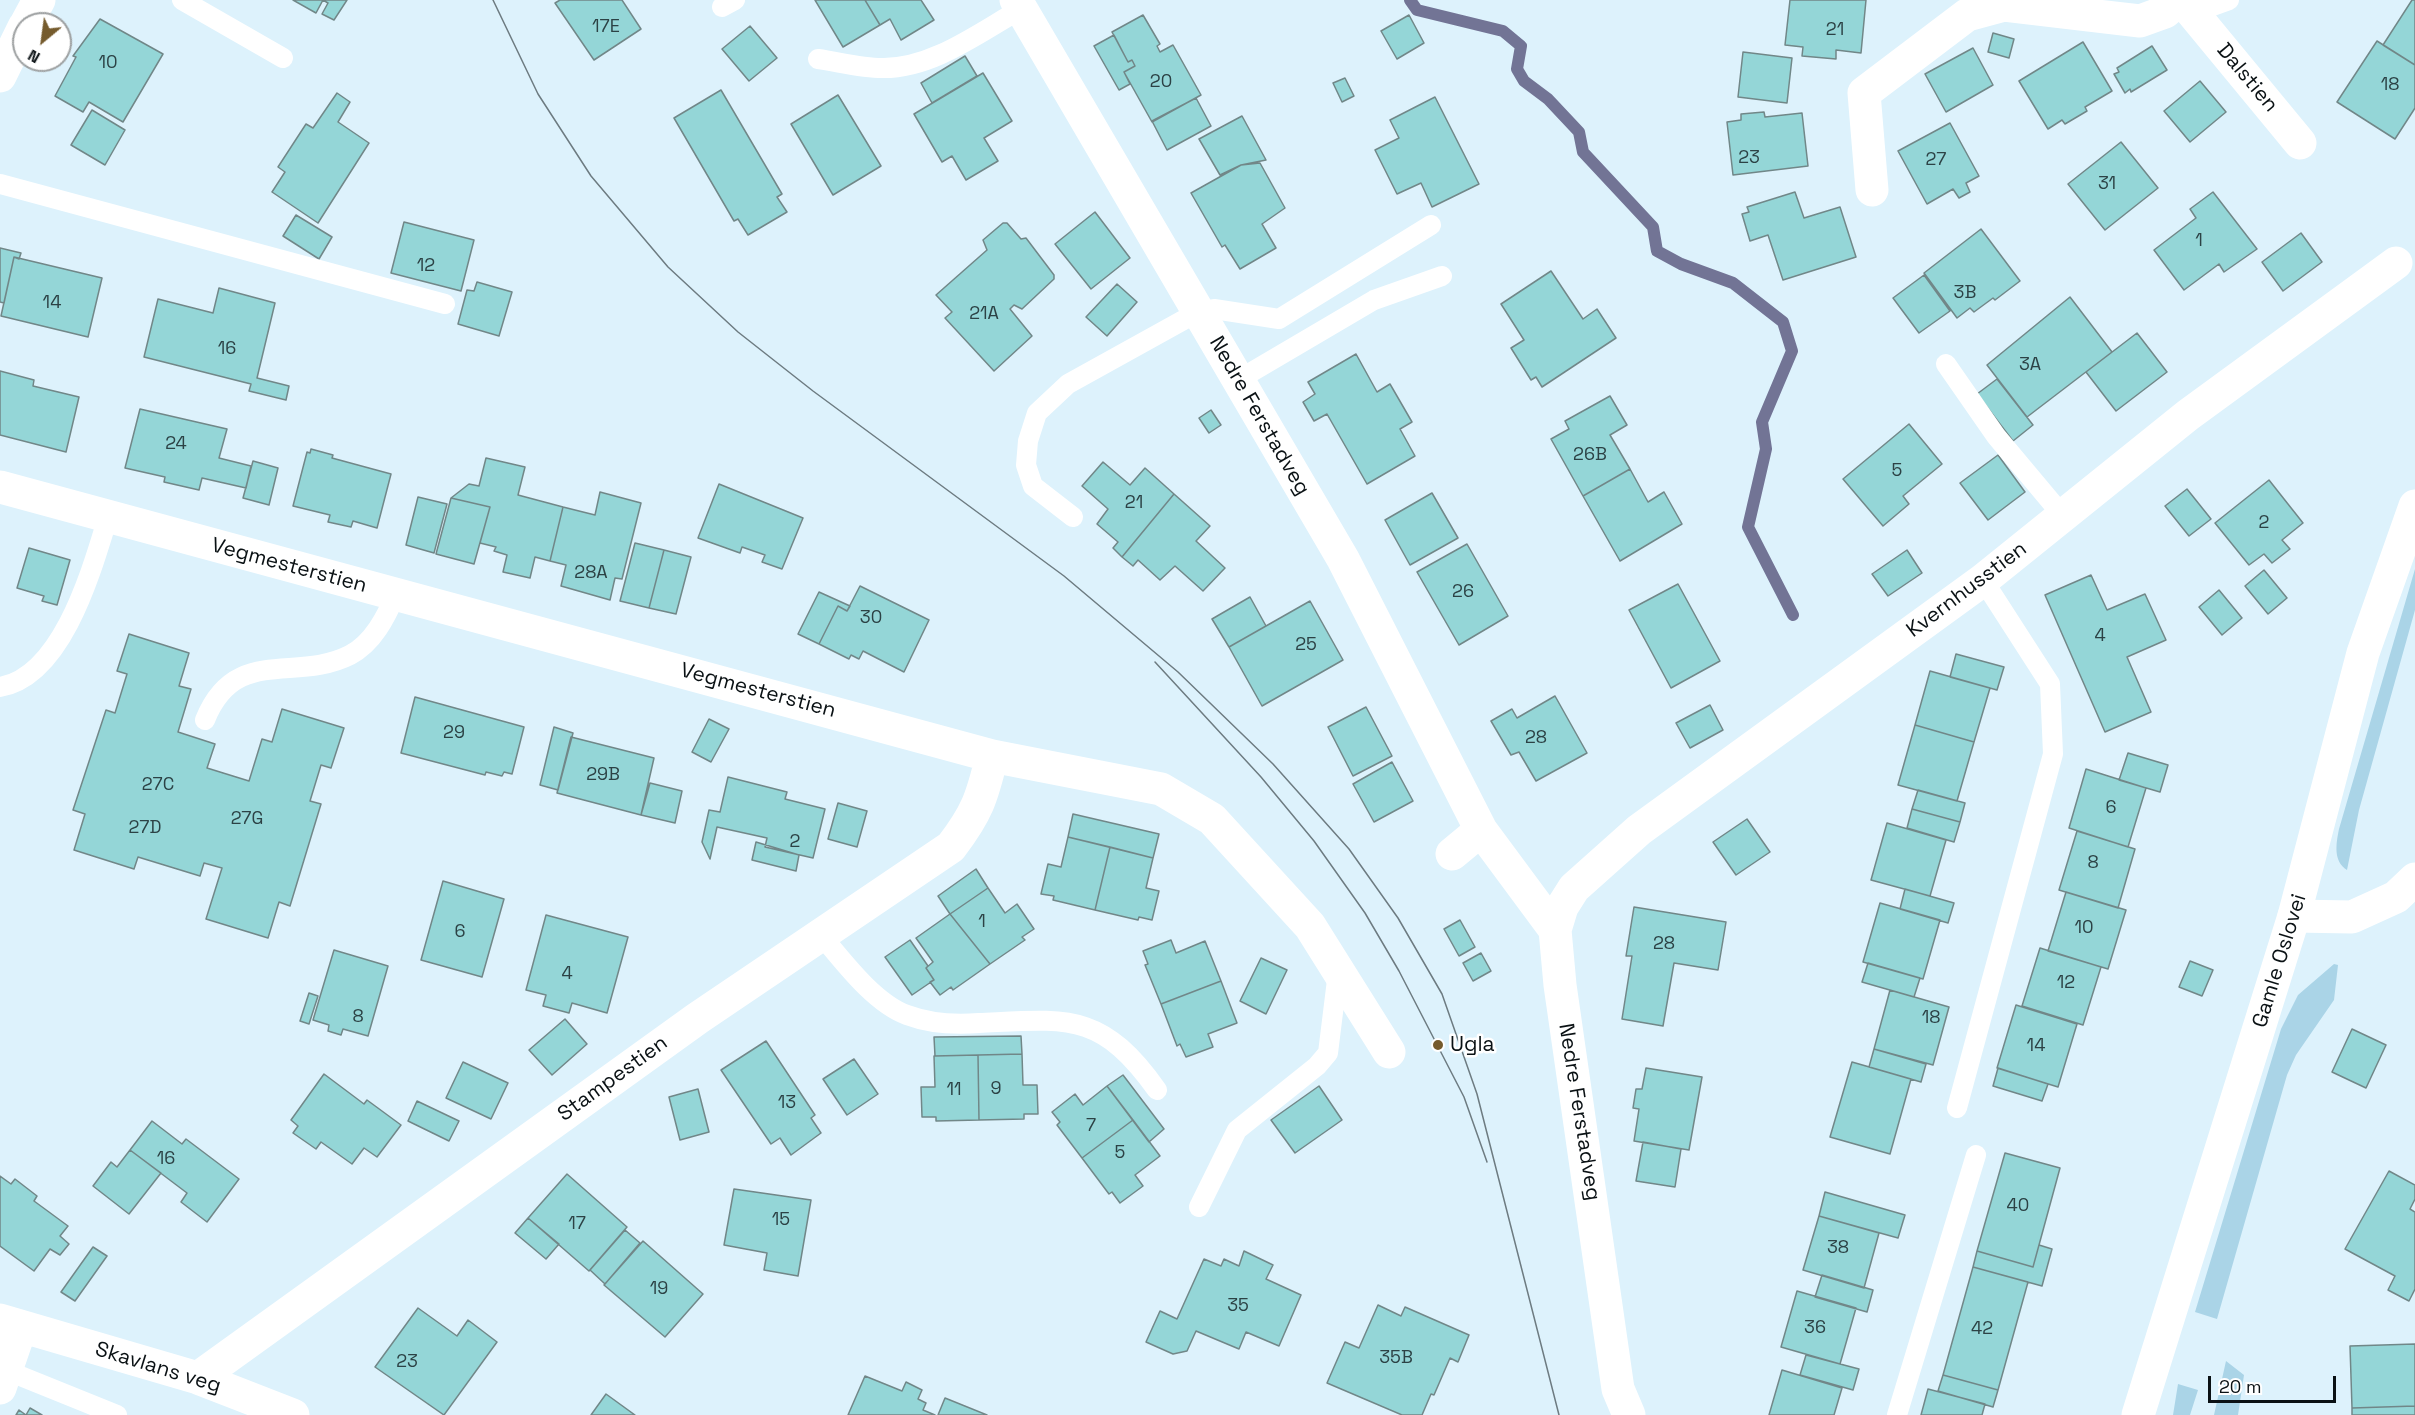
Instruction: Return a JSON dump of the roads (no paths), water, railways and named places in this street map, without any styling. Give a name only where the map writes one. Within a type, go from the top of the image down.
[{"type":"street","name":"Nedre Ferstadveg","points":[[1018,4],[1343,559],[1481,830],[1555,930],[1560,985],[1618,1389],[1629,1415]]},
{"type":"street","points":[[1872,190],[1864,93],[1967,15],[2004,5],[2140,21],[2184,4]]},
{"type":"street","name":"Dalstien","points":[[2184,4],[2300,143]]},
{"type":"street","points":[[0,76],[12,52]]},
{"type":"street","name":"Kvernhusstien","points":[[1555,930],[1562,907],[1574,888],[1639,830],[1983,580],[2188,416],[2396,263]]},
{"type":"street","name":"Vegmesterstien","points":[[0,487],[992,756],[1161,789],[1185,801],[1212,819],[1310,926],[1389,1052]]},
{"type":"street","name":"Gamle Oslovei","points":[[2138,1415],[2294,916],[2363,653],[2415,506]]},
{"type":"street","name":"Stampestien","points":[[198,1378],[698,1018],[951,847],[969,824],[982,799],[992,756]]},
{"type":"street","points":[[1452,854],[1481,830]]},
{"type":"street","points":[[2294,916],[2352,916],[2396,897],[2415,879]]},
{"type":"street","name":"Skavlans veg","points":[[4,1380],[11,1324],[198,1378],[293,1415]]},
{"type":"lane","points":[[182,0],[283,58]]},
{"type":"lane","points":[[2184,4],[2229,0]]},
{"type":"lane","name":"Nedre Ferstadveg","points":[[818,59],[883,68],[911,64],[946,51],[1018,4]]},
{"type":"lane","points":[[0,184],[445,304]]},
{"type":"lane","points":[[1073,517],[1033,486],[1026,465],[1028,441],[1036,413],[1068,384],[1198,312],[1214,309],[1279,319],[1431,225]]},
{"type":"lane","points":[[1238,380],[1374,300],[1442,276]]},
{"type":"lane","points":[[1946,364],[1996,436],[2063,516]]},
{"type":"lane","points":[[0,687],[33,669],[59,643],[87,585],[108,517]]},
{"type":"lane","points":[[1958,1108],[2053,754],[2050,684],[1983,580]]},
{"type":"lane","points":[[205,720],[213,701],[228,684],[251,672],[325,664],[351,654],[382,626],[396,594]]},
{"type":"lane","points":[[821,935],[850,970],[881,998],[904,1014],[934,1023],[1041,1020],[1081,1023],[1099,1032],[1123,1049],[1136,1061],[1156,1090]]},
{"type":"lane","points":[[1199,1207],[1237,1130],[1317,1066],[1328,1053],[1338,972]]},
{"type":"lane","points":[[1897,1415],[1976,1155]]},
{"type":"lane","name":"Skavlans veg","points":[[4,1380],[117,1415]]},
{"type":"waterway","points":[[1410,0],[1417,10],[1503,31],[1521,46],[1517,69],[1524,81],[1548,99],[1579,132],[1583,152],[1653,227],[1657,251],[1681,264],[1733,283],[1783,322],[1792,351],[1762,422],[1766,449],[1748,527],[1793,615]]},
{"type":"tram line","points":[[493,0],[538,94],[591,176],[668,267],[738,332],[813,391],[1064,576],[1178,672],[1273,764],[1349,849],[1398,918],[1442,994],[1477,1094],[1559,1415]]},
{"type":"tram line","points":[[1155,662],[1261,777],[1314,841],[1365,913],[1399,971],[1464,1097],[1487,1162]]},
{"type":"place","name":"Ugla","points":[[1438,1045]]}]
